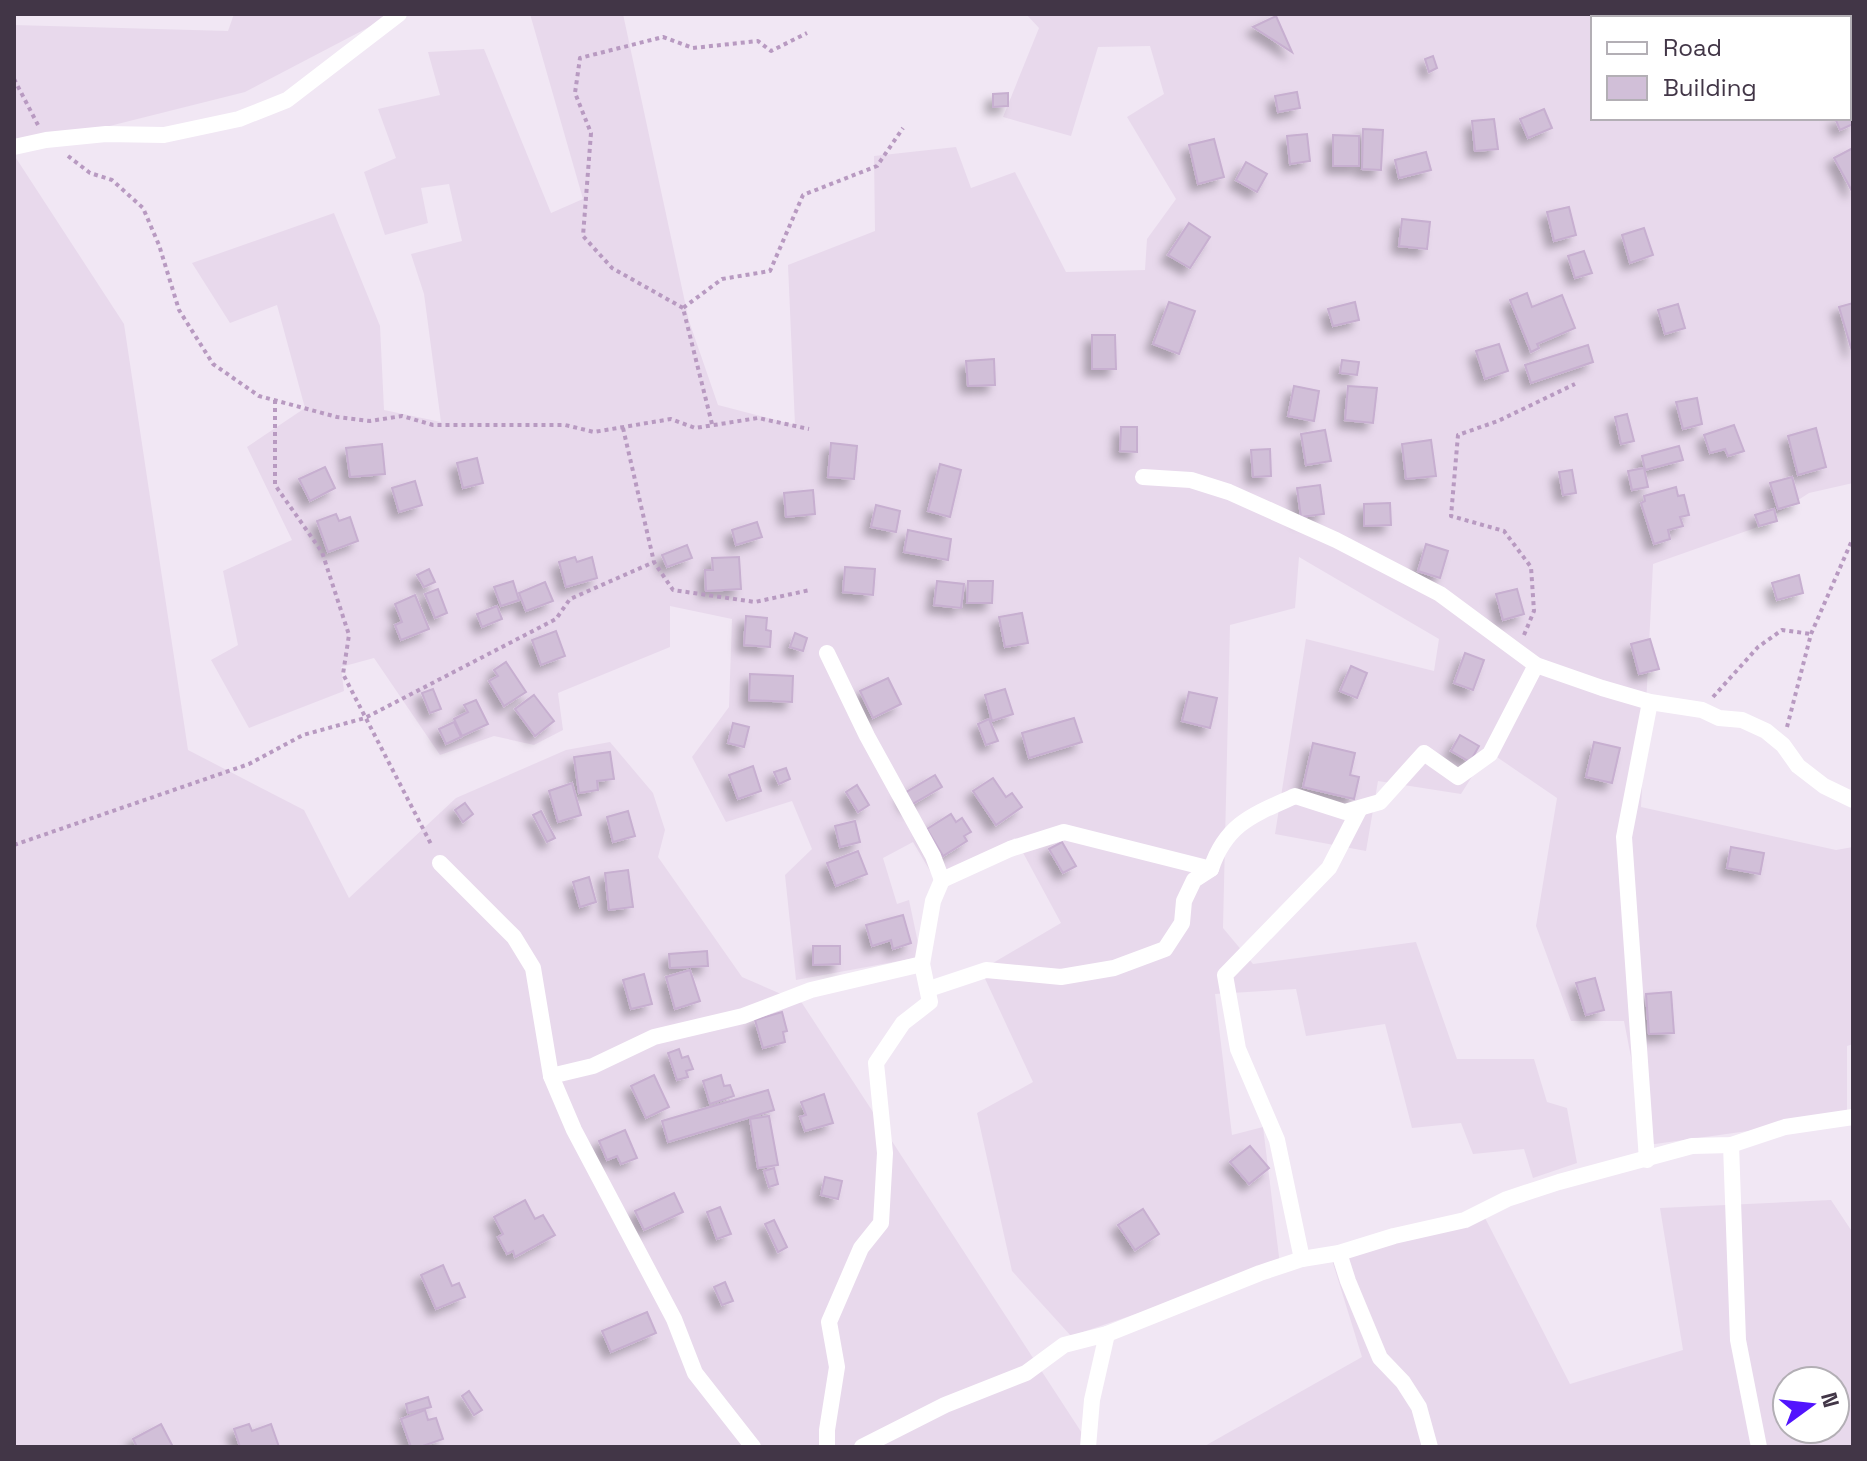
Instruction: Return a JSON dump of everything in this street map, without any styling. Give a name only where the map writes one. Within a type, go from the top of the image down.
[{"type":"street","points":[[14,147],[46,140],[106,134],[164,135],[239,119],[287,100],[399,14]]},
{"type":"street","points":[[1143,477],[1191,480],[1229,492],[1385,563],[1440,594],[1536,665],[1650,702],[1702,710],[1719,718],[1742,720],[1766,731],[1783,745],[1798,766],[1824,786],[1853,800]]},
{"type":"street","points":[[827,653],[867,736],[933,856],[942,880]]},
{"type":"street","points":[[929,989],[986,970],[1061,977],[1114,968],[1165,949],[1182,923],[1184,901],[1194,880],[1211,869],[1216,853],[1245,818],[1295,796],[1345,812],[1380,802],[1424,753],[1458,777],[1490,754],[1536,665]]},
{"type":"street","points":[[1647,1160],[1624,837],[1650,702]]},
{"type":"street","points":[[1302,1259],[1277,1140],[1238,1049],[1225,975],[1329,868],[1360,808]]},
{"type":"street","points":[[827,1447],[837,1367],[829,1322],[861,1248],[881,1223],[885,1153],[876,1063],[903,1023],[930,1002],[922,964],[933,901],[942,880],[1010,849],[1064,832],[1211,869]]},
{"type":"street","points":[[440,863],[514,937],[533,968],[551,1076],[574,1130],[674,1319],[695,1373],[753,1447]]},
{"type":"street","points":[[551,1076],[593,1066],[654,1037],[743,1016],[811,990],[922,964]]},
{"type":"street","points":[[862,1447],[945,1405],[1026,1373],[1064,1345],[1107,1334],[1302,1259],[1339,1253],[1394,1236],[1465,1220],[1507,1199],[1546,1186],[1692,1146],[1731,1145],[1785,1127],[1853,1117]]},
{"type":"street","points":[[1731,1145],[1738,1340],[1759,1447]]},
{"type":"street","points":[[1339,1253],[1380,1358],[1403,1382],[1419,1407],[1430,1447]]},
{"type":"street","points":[[1088,1447],[1092,1400],[1107,1334]]},
{"type":"path","points":[[712,425],[683,308],[612,268],[583,236],[591,133],[575,93],[580,58],[663,37],[693,48],[758,41],[771,51],[807,33]]},
{"type":"path","points":[[14,79],[46,140],[90,173],[112,180],[143,208],[159,245],[179,310],[213,364],[259,396],[337,417],[370,421],[402,416],[433,425],[565,425],[594,432],[671,419],[695,428],[758,418],[809,429]]},
{"type":"path","points":[[683,308],[722,279],[770,271],[803,195],[877,166],[903,128]]},
{"type":"path","points":[[1518,652],[1534,611],[1531,567],[1504,531],[1451,516],[1458,435],[1498,421],[1575,384]]},
{"type":"path","points":[[275,400],[275,485],[322,552],[349,635],[343,674],[440,863]]},
{"type":"path","points":[[623,428],[654,562],[673,590],[755,602],[810,590]]},
{"type":"path","points":[[1783,745],[1811,634],[1853,538]]},
{"type":"path","points":[[14,845],[249,764],[303,735],[365,718],[556,619],[570,599],[654,562]]},
{"type":"path","points":[[1702,710],[1758,647],[1782,630],[1811,634]]},
{"type":"shaded area","points":[[234,14],[394,14],[245,92],[14,150],[14,25],[228,31]]},
{"type":"shaded area","points":[[530,14],[623,14],[689,321],[718,405],[795,425],[788,265],[875,231],[874,156],[956,147],[971,188],[1015,172],[1066,272],[1145,270],[1147,239],[1176,199],[1127,117],[1164,94],[1150,46],[1098,47],[1071,136],[1003,117],[1039,28],[1026,14],[1625,14],[1591,16],[1591,120],[1851,120],[1851,16],[1690,16],[1853,14],[1853,483],[1809,493],[1755,528],[1653,564],[1641,807],[1836,850],[1853,847],[1853,1044],[1847,1046],[1847,1117],[1648,1145],[1624,1021],[1571,1021],[1536,926],[1557,798],[1488,751],[1461,794],[1378,781],[1366,851],[1275,834],[1306,639],[1434,671],[1439,639],[1299,557],[1295,608],[1230,625],[1223,928],[1253,964],[1416,942],[1457,1059],[1534,1059],[1547,1102],[1567,1108],[1577,1163],[1533,1178],[1524,1149],[1473,1154],[1461,1123],[1412,1128],[1385,1024],[1306,1036],[1296,989],[1215,994],[1232,1135],[1263,1127],[1280,1265],[1071,1336],[1012,1271],[977,1113],[1033,1082],[981,970],[1061,923],[1015,838],[936,881],[913,842],[883,858],[897,904],[909,900],[921,957],[796,980],[785,875],[812,849],[792,801],[726,822],[692,757],[729,707],[732,619],[670,606],[670,647],[558,693],[563,730],[534,745],[494,736],[440,755],[374,658],[341,667],[344,691],[249,728],[211,660],[238,645],[223,571],[292,540],[247,447],[305,408],[277,305],[230,323],[192,263],[334,213],[380,326],[384,410],[441,422],[424,294],[411,254],[462,241],[449,184],[421,188],[428,223],[385,235],[364,172],[396,158],[378,109],[440,95],[428,52],[484,49],[551,213],[583,199]]},
{"type":"shaded area","points":[[14,155],[124,324],[188,750],[304,810],[349,898],[456,798],[566,750],[610,742],[653,793],[665,830],[658,857],[742,977],[802,1003],[1091,1447],[14,1447]]},
{"type":"shaded area","points":[[1831,1200],[1853,1233],[1853,1447],[1203,1447],[1362,1357],[1332,1260],[1483,1214],[1570,1384],[1683,1350],[1660,1208]]},
{"type":"building","points":[[1276,16],[1292,52],[1253,27]]},
{"type":"building","points":[[1433,56],[1437,68],[1429,72],[1425,59]]},
{"type":"building","points":[[1851,67],[1853,124],[1840,130],[1836,120],[1851,120]]},
{"type":"building","points":[[1297,92],[1300,108],[1278,112],[1275,96]]},
{"type":"building","points":[[1008,93],[1008,106],[993,107],[993,94]]},
{"type":"building","points":[[1544,109],[1552,128],[1528,138],[1520,119]]},
{"type":"building","points":[[1494,119],[1498,149],[1475,151],[1472,121]]},
{"type":"building","points":[[1363,129],[1383,130],[1381,170],[1362,169]]},
{"type":"building","points":[[1307,134],[1310,161],[1290,164],[1287,136]]},
{"type":"building","points":[[1333,135],[1359,136],[1359,166],[1333,166]]},
{"type":"building","points":[[1214,139],[1224,177],[1198,184],[1189,145]]},
{"type":"building","points":[[1853,148],[1853,190],[1852,191],[1834,158]]},
{"type":"building","points":[[1426,152],[1431,170],[1399,178],[1395,160]]},
{"type":"building","points":[[1246,162],[1267,174],[1257,192],[1236,180]]},
{"type":"building","points":[[1569,207],[1576,235],[1554,241],[1547,212]]},
{"type":"building","points":[[1402,219],[1430,222],[1427,249],[1399,246]]},
{"type":"building","points":[[1189,223],[1210,237],[1190,268],[1168,255]]},
{"type":"building","points":[[1644,228],[1653,255],[1630,263],[1622,235]]},
{"type":"building","points":[[1584,251],[1592,273],[1575,278],[1568,256]]},
{"type":"building","points":[[1527,293],[1532,307],[1562,295],[1575,328],[1537,344],[1539,348],[1531,352],[1510,300]]},
{"type":"building","points":[[1169,302],[1195,311],[1179,354],[1153,344]]},
{"type":"building","points":[[1355,302],[1359,320],[1333,326],[1328,309]]},
{"type":"building","points":[[1853,303],[1853,351],[1852,351],[1839,307]]},
{"type":"building","points":[[1678,304],[1685,328],[1665,334],[1658,310]]},
{"type":"building","points":[[1092,335],[1115,335],[1116,369],[1092,369]]},
{"type":"building","points":[[1499,344],[1508,371],[1485,379],[1476,351]]},
{"type":"building","points":[[1588,345],[1593,362],[1531,383],[1525,365]]},
{"type":"building","points":[[994,359],[995,385],[968,386],[966,361]]},
{"type":"building","points":[[1342,360],[1359,362],[1357,375],[1340,373]]},
{"type":"building","points":[[1294,386],[1319,391],[1314,421],[1288,416]]},
{"type":"building","points":[[1348,386],[1377,388],[1373,423],[1345,420]]},
{"type":"building","points":[[1697,398],[1702,424],[1683,429],[1676,402]]},
{"type":"building","points":[[1627,414],[1634,441],[1621,444],[1615,417]]},
{"type":"building","points":[[1734,425],[1744,451],[1728,456],[1725,449],[1710,453],[1704,435]]},
{"type":"building","points":[[1121,427],[1137,427],[1137,452],[1120,451]]},
{"type":"building","points":[[1816,428],[1826,467],[1798,475],[1788,436]]},
{"type":"building","points":[[1325,430],[1331,461],[1306,465],[1301,434]]},
{"type":"building","points":[[1431,440],[1436,476],[1406,479],[1402,444]]},
{"type":"building","points":[[831,443],[857,446],[854,479],[828,477]]},
{"type":"building","points":[[382,444],[385,474],[350,477],[346,448]]},
{"type":"building","points":[[1679,446],[1683,460],[1645,470],[1642,456]]},
{"type":"building","points":[[1270,449],[1271,476],[1253,477],[1251,450]]},
{"type":"building","points":[[477,458],[483,483],[463,488],[457,463]]},
{"type":"building","points":[[940,464],[961,470],[950,517],[928,511]]},
{"type":"building","points":[[325,467],[335,488],[310,501],[299,479]]},
{"type":"building","points":[[1644,468],[1648,487],[1632,490],[1628,471]]},
{"type":"building","points":[[1572,470],[1576,493],[1563,495],[1559,472]]},
{"type":"building","points":[[1792,477],[1799,503],[1778,509],[1770,483]]},
{"type":"building","points":[[415,481],[422,505],[399,512],[392,488]]},
{"type":"building","points":[[1320,485],[1324,514],[1301,517],[1297,488]]},
{"type":"building","points":[[1676,487],[1678,496],[1684,495],[1689,515],[1680,517],[1683,526],[1668,530],[1670,539],[1654,544],[1641,503],[1645,501],[1644,496]]},
{"type":"building","points":[[813,490],[815,514],[786,517],[784,493]]},
{"type":"building","points":[[1390,503],[1391,525],[1364,526],[1364,504]]},
{"type":"building","points":[[876,505],[900,511],[896,532],[871,527]]},
{"type":"building","points":[[1774,509],[1777,521],[1759,526],[1755,515]]},
{"type":"building","points":[[336,514],[339,521],[350,517],[358,541],[328,552],[317,521]]},
{"type":"building","points":[[757,522],[762,537],[736,545],[732,530]]},
{"type":"building","points":[[908,530],[951,539],[948,560],[904,552]]},
{"type":"building","points":[[1426,544],[1448,551],[1440,578],[1418,571]]},
{"type":"building","points":[[687,545],[692,558],[667,567],[662,555]]},
{"type":"building","points":[[575,557],[577,562],[592,557],[597,578],[566,587],[559,562]]},
{"type":"building","points":[[739,557],[741,589],[706,591],[705,570],[713,570],[712,558]]},
{"type":"building","points":[[845,567],[875,569],[873,595],[843,592]]},
{"type":"building","points":[[429,569],[435,582],[424,587],[417,575]]},
{"type":"building","points":[[1799,575],[1803,593],[1777,600],[1772,583]]},
{"type":"building","points":[[513,581],[519,600],[501,606],[494,587]]},
{"type":"building","points":[[937,581],[964,584],[961,608],[934,605]]},
{"type":"building","points":[[968,581],[993,581],[992,603],[967,603]]},
{"type":"building","points":[[545,582],[553,601],[526,611],[519,593]]},
{"type":"building","points":[[438,589],[447,613],[435,618],[425,594]]},
{"type":"building","points":[[1517,589],[1524,614],[1503,620],[1496,594]]},
{"type":"building","points":[[415,595],[429,629],[401,640],[395,625],[402,622],[395,604]]},
{"type":"building","points":[[497,606],[502,619],[482,627],[477,614]]},
{"type":"building","points":[[1022,613],[1028,643],[1005,647],[999,617]]},
{"type":"building","points":[[746,616],[767,618],[766,630],[771,631],[770,647],[744,645]]},
{"type":"building","points":[[556,631],[565,656],[541,665],[532,640]]},
{"type":"building","points":[[795,633],[807,638],[803,651],[790,647]]},
{"type":"building","points":[[1650,639],[1659,669],[1639,674],[1631,644]]},
{"type":"building","points":[[1465,653],[1484,660],[1473,690],[1454,683]]},
{"type":"building","points":[[506,662],[526,692],[504,706],[489,681],[498,676],[494,670]]},
{"type":"building","points":[[1351,666],[1367,673],[1357,698],[1340,691]]},
{"type":"building","points":[[750,674],[793,676],[792,702],[749,700]]},
{"type":"building","points":[[888,678],[901,704],[873,718],[860,691]]},
{"type":"building","points":[[433,689],[441,709],[430,713],[422,693]]},
{"type":"building","points":[[1005,689],[1013,714],[992,721],[985,695]]},
{"type":"building","points":[[1189,692],[1217,698],[1210,728],[1182,721]]},
{"type":"building","points":[[534,695],[554,721],[535,736],[515,709]]},
{"type":"building","points":[[476,700],[488,724],[462,736],[454,719],[468,712],[464,705]]},
{"type":"building","points":[[1074,718],[1082,742],[1029,758],[1022,733]]},
{"type":"building","points":[[989,719],[998,741],[986,745],[978,724]]},
{"type":"building","points":[[454,722],[461,737],[446,744],[439,729]]},
{"type":"building","points":[[733,723],[749,727],[744,747],[728,743]]},
{"type":"building","points":[[1460,735],[1479,746],[1470,762],[1451,751]]},
{"type":"building","points":[[1594,742],[1620,748],[1612,783],[1586,777]]},
{"type":"building","points":[[1313,743],[1355,753],[1350,775],[1359,777],[1354,799],[1303,787]]},
{"type":"building","points":[[610,752],[614,779],[597,781],[598,790],[579,793],[574,757]]},
{"type":"building","points":[[753,766],[761,791],[738,799],[729,775]]},
{"type":"building","points":[[786,768],[790,779],[779,784],[774,772]]},
{"type":"building","points":[[935,775],[942,787],[909,806],[903,794]]},
{"type":"building","points":[[993,778],[1006,797],[1012,793],[1022,807],[996,825],[973,791]]},
{"type":"building","points":[[572,783],[581,815],[558,822],[549,791]]},
{"type":"building","points":[[857,785],[869,805],[858,812],[846,792]]},
{"type":"building","points":[[465,803],[473,814],[463,822],[455,810]]},
{"type":"building","points":[[541,811],[555,838],[547,842],[533,815]]},
{"type":"building","points":[[628,811],[635,836],[613,842],[607,817]]},
{"type":"building","points":[[951,814],[956,822],[962,818],[971,832],[964,836],[967,841],[943,856],[927,829]]},
{"type":"building","points":[[855,821],[860,842],[840,847],[835,826]]},
{"type":"building","points":[[1062,842],[1076,866],[1063,873],[1049,849]]},
{"type":"building","points":[[1731,847],[1764,853],[1760,874],[1727,868]]},
{"type":"building","points":[[858,851],[867,874],[836,886],[827,863]]},
{"type":"building","points":[[628,870],[633,907],[609,910],[605,873]]},
{"type":"building","points":[[589,877],[596,902],[580,907],[573,882]]},
{"type":"building","points":[[903,915],[911,943],[893,949],[891,940],[872,946],[866,925]]},
{"type":"building","points":[[813,946],[840,946],[840,964],[813,965]]},
{"type":"building","points":[[707,951],[708,966],[670,968],[669,954]]},
{"type":"building","points":[[690,970],[700,1001],[675,1009],[666,977]]},
{"type":"building","points":[[644,974],[652,1004],[631,1009],[623,980]]},
{"type":"building","points":[[1595,978],[1604,1010],[1586,1015],[1576,983]]},
{"type":"building","points":[[1671,992],[1674,1033],[1649,1034],[1646,994]]},
{"type":"building","points":[[782,1012],[787,1031],[783,1032],[785,1042],[763,1048],[755,1020]]},
{"type":"building","points":[[679,1049],[682,1058],[688,1056],[693,1069],[686,1071],[688,1077],[677,1080],[668,1053]]},
{"type":"building","points":[[654,1075],[669,1107],[646,1118],[631,1086]]},
{"type":"building","points":[[721,1075],[724,1086],[730,1085],[734,1096],[710,1104],[703,1081]]},
{"type":"building","points":[[768,1090],[774,1110],[668,1142],[662,1121]]},
{"type":"building","points":[[824,1094],[833,1123],[805,1131],[800,1117],[806,1115],[801,1102]]},
{"type":"building","points":[[769,1116],[778,1165],[758,1168],[750,1119]]},
{"type":"building","points":[[625,1130],[637,1158],[621,1164],[617,1156],[607,1160],[599,1141]]},
{"type":"building","points":[[1250,1146],[1269,1168],[1249,1184],[1230,1162]]},
{"type":"building","points":[[774,1168],[778,1184],[769,1187],[764,1171]]},
{"type":"building","points":[[825,1177],[842,1181],[838,1199],[821,1195]]},
{"type":"building","points":[[674,1193],[683,1212],[644,1230],[635,1211]]},
{"type":"building","points":[[525,1200],[535,1219],[543,1215],[555,1235],[515,1257],[513,1251],[507,1254],[498,1237],[503,1234],[494,1217]]},
{"type":"building","points":[[720,1207],[731,1234],[717,1239],[707,1212]]},
{"type":"building","points":[[1143,1209],[1159,1234],[1135,1250],[1118,1225]]},
{"type":"building","points":[[774,1220],[787,1247],[778,1252],[765,1224]]},
{"type":"building","points":[[443,1265],[452,1286],[459,1283],[465,1297],[436,1309],[421,1275]]},
{"type":"building","points":[[725,1282],[733,1301],[722,1305],[714,1287]]},
{"type":"building","points":[[647,1312],[656,1333],[611,1352],[602,1331]]},
{"type":"building","points":[[469,1391],[482,1410],[474,1415],[462,1396]]},
{"type":"building","points":[[428,1397],[431,1407],[408,1413],[406,1404]]},
{"type":"building","points":[[425,1410],[428,1420],[436,1418],[443,1439],[411,1447],[401,1419]]},
{"type":"building","points":[[161,1424],[173,1447],[137,1447],[133,1439]]},
{"type":"building","points":[[249,1424],[252,1431],[271,1424],[279,1447],[240,1447],[234,1429]]}]
